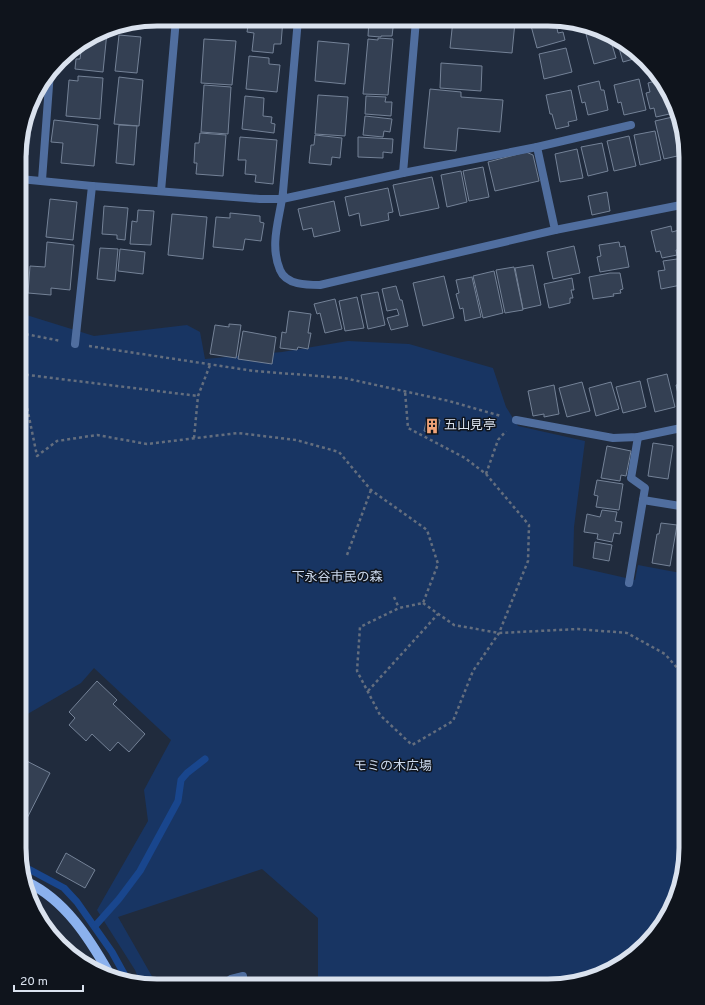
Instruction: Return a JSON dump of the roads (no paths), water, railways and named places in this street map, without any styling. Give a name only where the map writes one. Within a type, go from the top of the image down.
[{"type":"main road","points":[[32,884],[60,904],[93,945],[106,969]]},
{"type":"street","points":[[162,191],[175,26]]},
{"type":"street","points":[[297,26],[282,199],[274,242],[275,255],[280,272],[290,280],[304,285],[320,285],[555,230],[679,205]]},
{"type":"street","points":[[403,173],[415,26]]},
{"type":"street","points":[[42,180],[49,82]]},
{"type":"street","points":[[26,179],[260,199],[282,199],[403,173],[537,147],[631,125]]},
{"type":"street","points":[[537,147],[555,230]]},
{"type":"street","points":[[75,344],[92,186]]},
{"type":"street","points":[[516,420],[613,438],[638,437],[679,428]]},
{"type":"street","points":[[629,582],[645,488],[631,478],[638,437]]},
{"type":"street","points":[[643,500],[679,506]]},
{"type":"street","points":[[234,979],[243,976]]},
{"type":"waterway","points":[[95,926],[119,899],[140,871],[178,801],[181,780],[187,773],[205,759]]},
{"type":"waterway","points":[[28,869],[64,888],[77,902],[112,952],[124,974]]},
{"type":"place","name":"五山見亭","points":[[432,426]]},
{"type":"park label","name":"下永谷市民の森","points":[[337,578]]},
{"type":"park label","name":"モミの木広場","points":[[393,767]]}]
